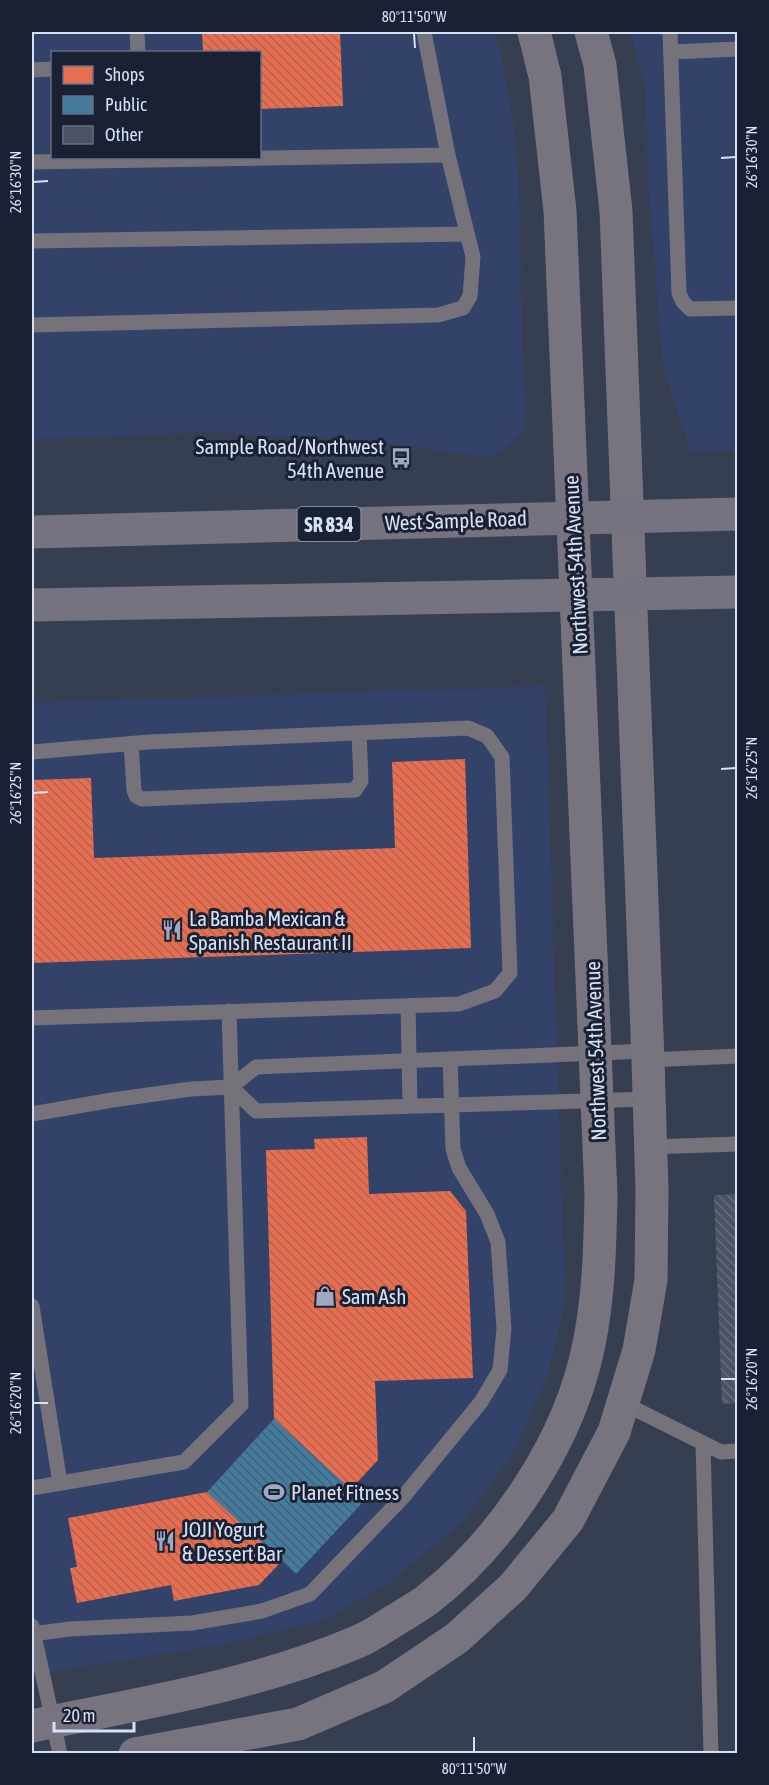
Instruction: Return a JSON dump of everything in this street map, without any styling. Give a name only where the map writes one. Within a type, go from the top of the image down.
[{"type":"main road","name":"West Sample Road","points":[[32,532],[738,514]]},
{"type":"main road","points":[[32,605],[738,591]]},
{"type":"street","name":"Northwest 54th Avenue","points":[[42,1724],[189,1694],[279,1671],[359,1641],[426,1601],[482,1551],[528,1490],[568,1414],[589,1346],[600,1278],[601,1195],[578,594],[560,211],[545,76],[534,32]]},
{"type":"street","points":[[135,1754],[298,1724],[384,1687],[457,1638],[513,1587],[568,1520],[614,1432],[639,1350],[651,1280],[652,1191],[631,593],[626,516],[616,211],[600,65],[591,32]]},
{"type":"lane","points":[[137,32],[138,51]]},
{"type":"lane","points":[[32,326],[438,315],[463,308],[470,296],[473,257],[448,155],[424,32]]},
{"type":"lane","points":[[670,32],[679,293],[683,302],[690,309],[738,308]]},
{"type":"lane","points":[[671,52],[738,49]]},
{"type":"lane","points":[[32,70],[51,69]]},
{"type":"lane","points":[[261,158],[448,155]]},
{"type":"lane","points":[[32,162],[210,159]]},
{"type":"lane","points":[[32,241],[467,234]]},
{"type":"lane","points":[[32,752],[131,744],[468,728],[487,736],[502,757],[510,973],[495,991],[459,1004],[32,1018]]},
{"type":"lane","points":[[131,744],[134,790],[136,796],[142,799],[343,791],[355,790],[361,781],[359,733]]},
{"type":"lane","points":[[408,1006],[410,1105]]},
{"type":"lane","points":[[32,1488],[184,1462],[241,1406],[229,1011]]},
{"type":"lane","points":[[32,1114],[146,1095],[231,1087],[256,1067],[594,1053],[738,1056]]},
{"type":"lane","points":[[60,1754],[42,1724],[32,1631],[192,1623],[262,1611],[310,1594],[404,1496],[481,1402],[500,1370],[504,1329],[498,1242],[488,1214],[459,1168],[453,1149],[450,1059]]},
{"type":"lane","points":[[231,1087],[255,1111],[649,1099]]},
{"type":"lane","points":[[650,1147],[738,1144]]},
{"type":"lane","points":[[32,1306],[60,1483]]},
{"type":"lane","points":[[622,1403],[721,1452],[738,1451]]},
{"type":"lane","points":[[703,1443],[711,1754]]},
{"type":"shaded area","points":[[32,32],[494,32],[501,54],[513,121],[518,169],[525,430],[493,458],[349,439],[201,432],[32,440]]},
{"type":"shaded area","points":[[630,32],[737,32],[737,450],[691,452],[663,367],[649,193],[645,82]]},
{"type":"shaded area","points":[[545,686],[565,1304],[547,1377],[512,1455],[462,1522],[392,1581],[326,1619],[225,1644],[32,1675],[32,703]]},
{"type":"building: Shops","points":[[202,32],[340,32],[343,106],[261,109],[261,51],[203,51]]},
{"type":"building: Shops","points":[[465,759],[471,948],[32,963],[32,780],[91,778],[94,858],[395,848],[392,762]]},
{"type":"building: Shops","points":[[367,1137],[369,1194],[450,1191],[466,1211],[473,1378],[375,1381],[378,1460],[350,1490],[274,1419],[266,1150],[315,1149],[314,1139]]},
{"type":"building: Shops","points":[[207,1492],[282,1561],[259,1585],[174,1601],[171,1585],[77,1603],[70,1568],[77,1567],[68,1518]]},
{"type":"building: Public","points":[[274,1419],[364,1501],[296,1574],[207,1492]]},
{"type":"building: Other","points":[[738,1194],[738,1403],[722,1404],[714,1195]]},
{"type":"place","name":"Sample Road/Northwest 54th Avenue","points":[[401,458]]},
{"type":"place","name":"La Bamba Mexican & Spanish Restaurant II","points":[[172,930]]},
{"type":"place","name":"Sam Ash","points":[[325,1296]]},
{"type":"place","name":"Planet Fitness","points":[[274,1492]]},
{"type":"place","name":"JOJI Yogurt & Dessert Bar","points":[[165,1541]]}]
